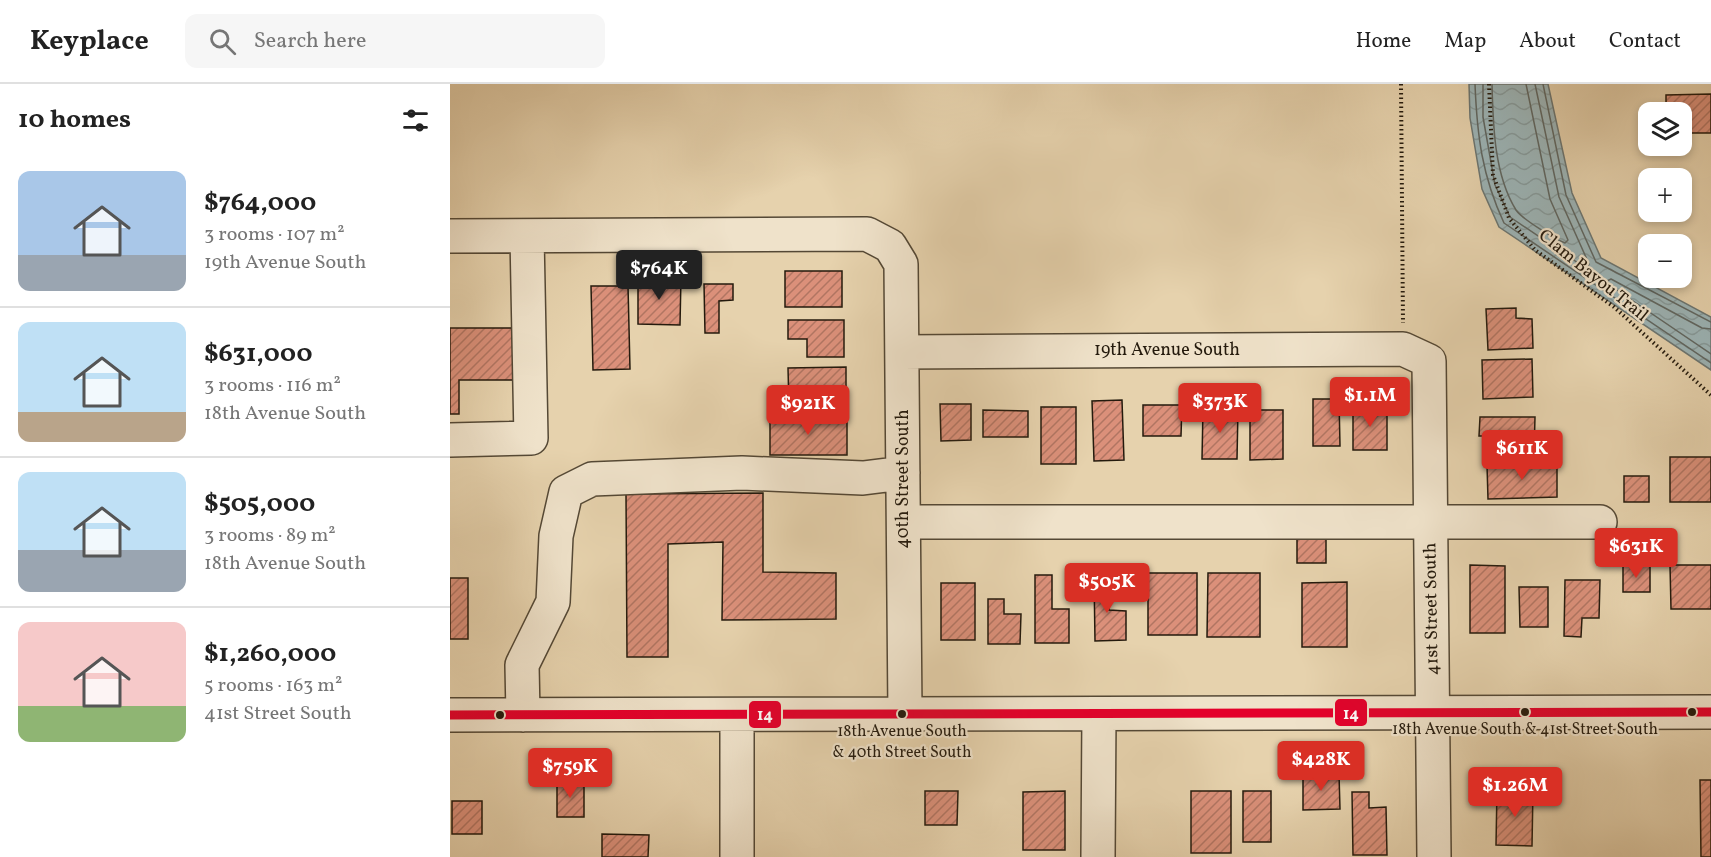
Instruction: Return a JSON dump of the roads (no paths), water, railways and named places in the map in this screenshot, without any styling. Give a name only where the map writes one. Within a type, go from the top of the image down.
[{"type":"street","name":"40th Street South","points":[[527,236],[867,234],[890,246],[901,264],[905,714]]},
{"type":"street","points":[[450,236],[527,236],[531,438],[450,440]]},
{"type":"street","name":"19th Avenue South","points":[[902,352],[1416,355]]},
{"type":"street","name":"41st Street South","points":[[1416,355],[1431,520],[1434,857]]},
{"type":"street","points":[[523,715],[522,665],[553,602],[556,537],[566,492],[592,479],[742,473],[864,478],[903,473]]},
{"type":"street","points":[[904,522],[1431,520],[1600,522]]},
{"type":"street","points":[[450,715],[1711,712]]},
{"type":"street","points":[[1098,857],[1099,714]]},
{"type":"street","points":[[737,716],[737,857]]},
{"type":"water","points":[[1469,84],[1548,84],[1572,193],[1601,258],[1638,278],[1638,288],[1657,288],[1711,317],[1711,370],[1499,227],[1482,189],[1470,118]]},
{"type":"place","name":"18th Avenue South & 41st Street South","points":[[1525,712]]},
{"type":"place","name":"18th Avenue South & 40th Street South","points":[[902,714]]}]
